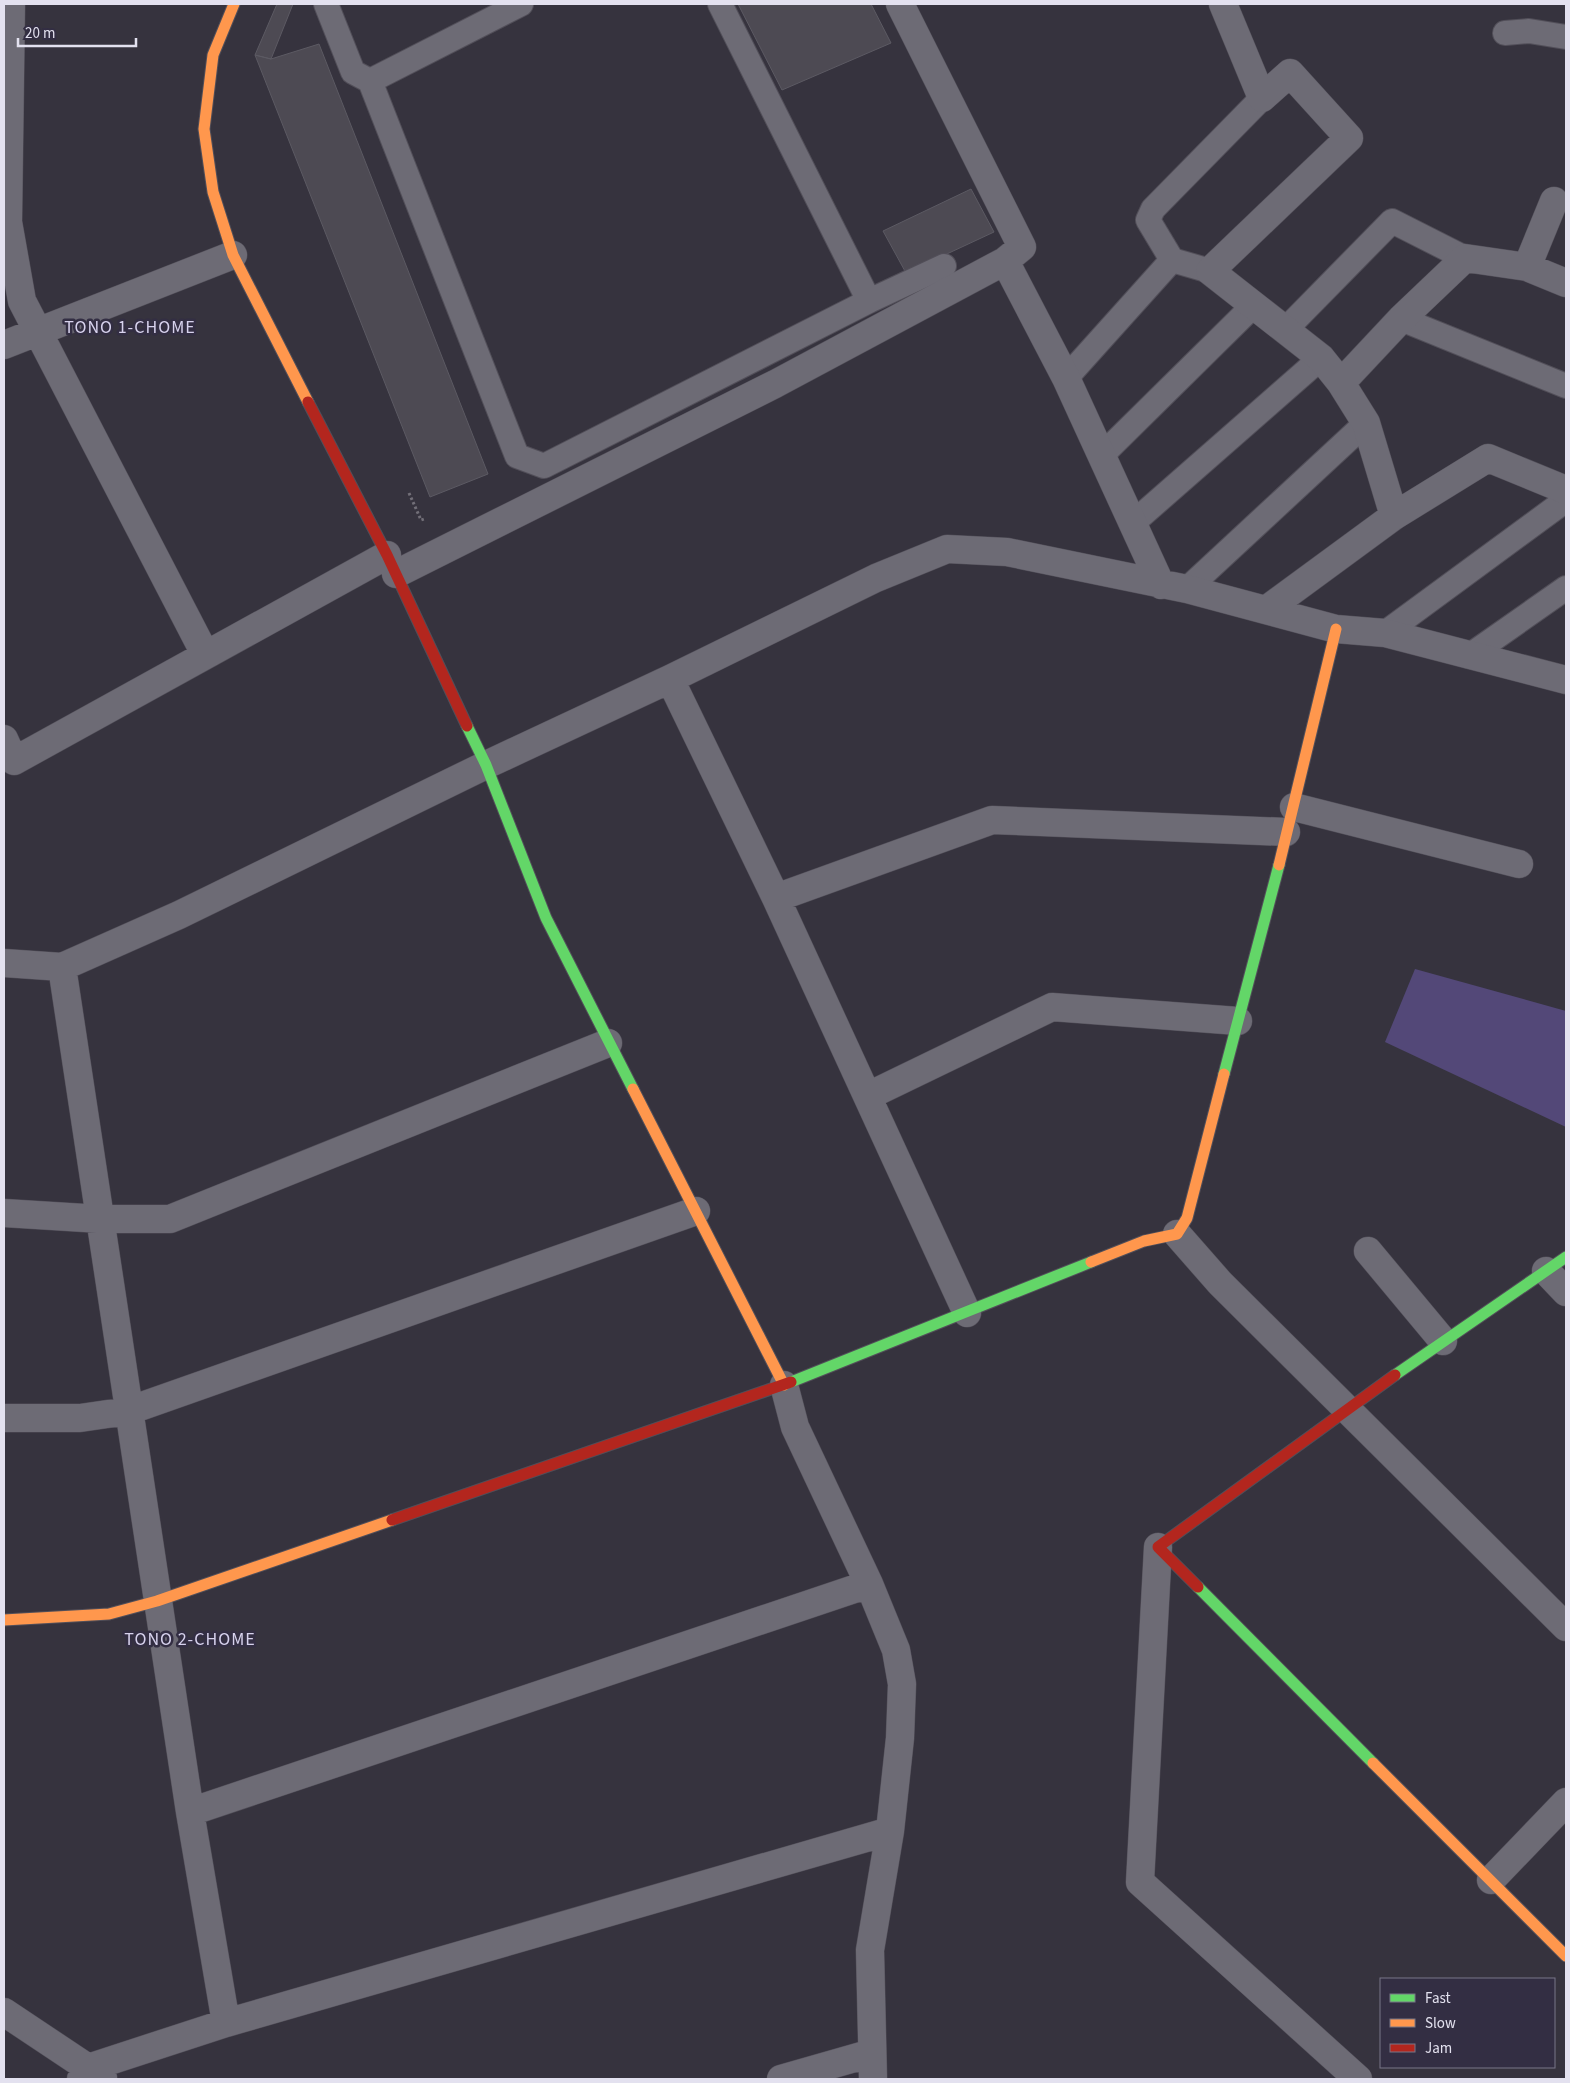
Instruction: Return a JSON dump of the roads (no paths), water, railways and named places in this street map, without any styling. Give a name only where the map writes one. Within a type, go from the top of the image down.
[{"type":"street","points":[[11,4],[8,222],[22,301],[205,654]]},
{"type":"street","points":[[234,4],[213,55],[204,129],[213,192],[233,255],[391,564],[486,765],[546,918],[608,1043],[784,1385],[795,1428],[869,1584],[896,1650],[902,1684],[900,1738],[890,1831],[870,1950],[872,2066],[781,2079]]},
{"type":"street","points":[[4,739],[14,761],[205,654],[391,564],[723,410],[1005,261],[1022,247],[900,4]]},
{"type":"street","points":[[1223,4],[1262,98],[1290,73],[1349,138],[1210,272],[1321,358],[1341,383],[1366,423],[1394,516]]},
{"type":"street","points":[[1527,267],[1554,201]]},
{"type":"street","points":[[4,346],[233,255]]},
{"type":"street","points":[[1341,383],[1401,320],[1465,258],[1527,267],[1566,283]]},
{"type":"street","points":[[1005,261],[1066,378],[1134,522],[1174,587]]},
{"type":"street","points":[[1266,610],[1394,516],[1488,458],[1566,490]]},
{"type":"street","points":[[4,963],[62,967],[179,915],[486,765],[670,680],[876,578],[947,549],[1008,552],[1174,587],[1336,629],[1385,633],[1566,680]]},
{"type":"street","points":[[4,1620],[109,1614],[157,1601],[784,1385],[1144,1241],[1177,1234],[1187,1218],[1290,820],[1336,629]]},
{"type":"street","points":[[670,680],[776,898],[967,1313]]},
{"type":"street","points":[[776,898],[992,820],[1290,820],[1519,864]]},
{"type":"street","points":[[62,967],[157,1601],[226,2023]]},
{"type":"street","points":[[868,1096],[1052,1007],[1238,1021]]},
{"type":"street","points":[[4,1213],[101,1219],[170,1219],[608,1043]]},
{"type":"street","points":[[4,1418],[80,1418],[128,1411],[696,1212]]},
{"type":"street","points":[[1177,1234],[1220,1284],[1566,1627]]},
{"type":"street","points":[[1368,1251],[1443,1340]]},
{"type":"street","points":[[1158,1547],[1443,1340],[1556,1264],[1566,1292]]},
{"type":"street","points":[[1158,1547],[1566,1956]]},
{"type":"street","points":[[1158,1547],[1140,1882],[1358,2079]]},
{"type":"street","points":[[190,1812],[869,1584]]},
{"type":"street","points":[[1491,1880],[1566,1802]]},
{"type":"street","points":[[4,2012],[92,2076],[226,2023],[890,1831]]},
{"type":"lane","points":[[326,4],[353,72],[370,81],[518,456],[544,466],[869,301],[944,266]]},
{"type":"lane","points":[[370,81],[479,14],[521,4]]},
{"type":"lane","points":[[720,4],[869,301]]},
{"type":"lane","points":[[1505,33],[1529,31],[1566,37]]},
{"type":"lane","points":[[1210,272],[1172,260],[1148,220],[1153,209],[1262,98]]},
{"type":"lane","points":[[1285,330],[1392,222],[1465,258]]},
{"type":"lane","points":[[1066,378],[1172,260]]},
{"type":"lane","points":[[1102,455],[1253,306]]},
{"type":"lane","points":[[1401,320],[1566,386]]},
{"type":"lane","points":[[766,354],[775,384]]},
{"type":"lane","points":[[1134,522],[1321,358]]},
{"type":"lane","points":[[710,382],[723,410]]},
{"type":"lane","points":[[1174,587],[1366,423]]},
{"type":"lane","points":[[1385,633],[1566,500]]},
{"type":"lane","points":[[1469,656],[1566,588]]},
{"type":"district","name":"TONO 1-CHOME","points":[[130,327]]},
{"type":"district","name":"TONO 2-CHOME","points":[[190,1639]]}]
